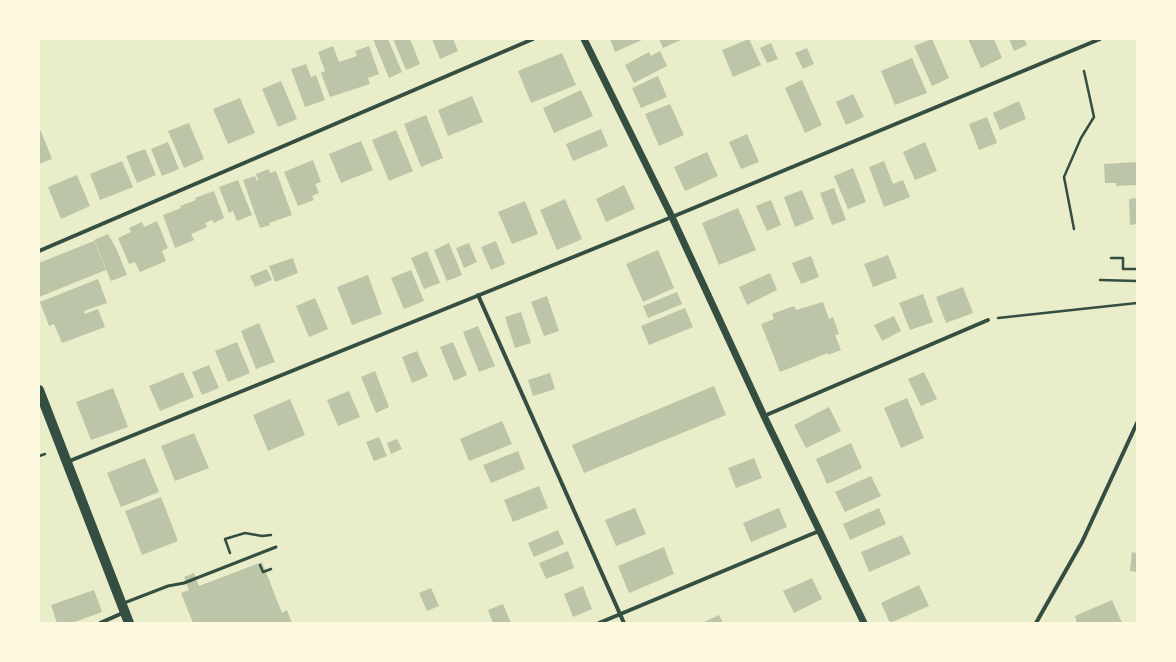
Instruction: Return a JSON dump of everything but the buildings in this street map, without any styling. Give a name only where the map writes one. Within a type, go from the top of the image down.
[{"type":"main road","points":[[39,390],[129,623]]},
{"type":"street","points":[[39,251],[533,39]]},
{"type":"street","points":[[584,39],[672,217],[764,416],[864,623]]},
{"type":"street","points":[[67,462],[672,217],[1100,39]]},
{"type":"street","points":[[478,295],[624,623]]},
{"type":"street","points":[[764,416],[988,320]]},
{"type":"street","points":[[1036,623],[1082,542],[1137,423]]},
{"type":"street","points":[[599,623],[819,531]]},
{"type":"street","points":[[100,623],[123,608]]},
{"type":"lane","points":[[123,608],[276,547]]},
{"type":"path","points":[[1074,229],[1064,177],[1081,138],[1094,117],[1084,71]]},
{"type":"path","points":[[1111,258],[1123,258],[1123,269],[1137,269]]},
{"type":"path","points":[[1100,280],[1137,281]]},
{"type":"path","points":[[988,320],[1137,303]]},
{"type":"path","points":[[39,456],[45,454]]},
{"type":"path","points":[[235,564],[225,539],[245,533],[262,536],[271,535]]}]
